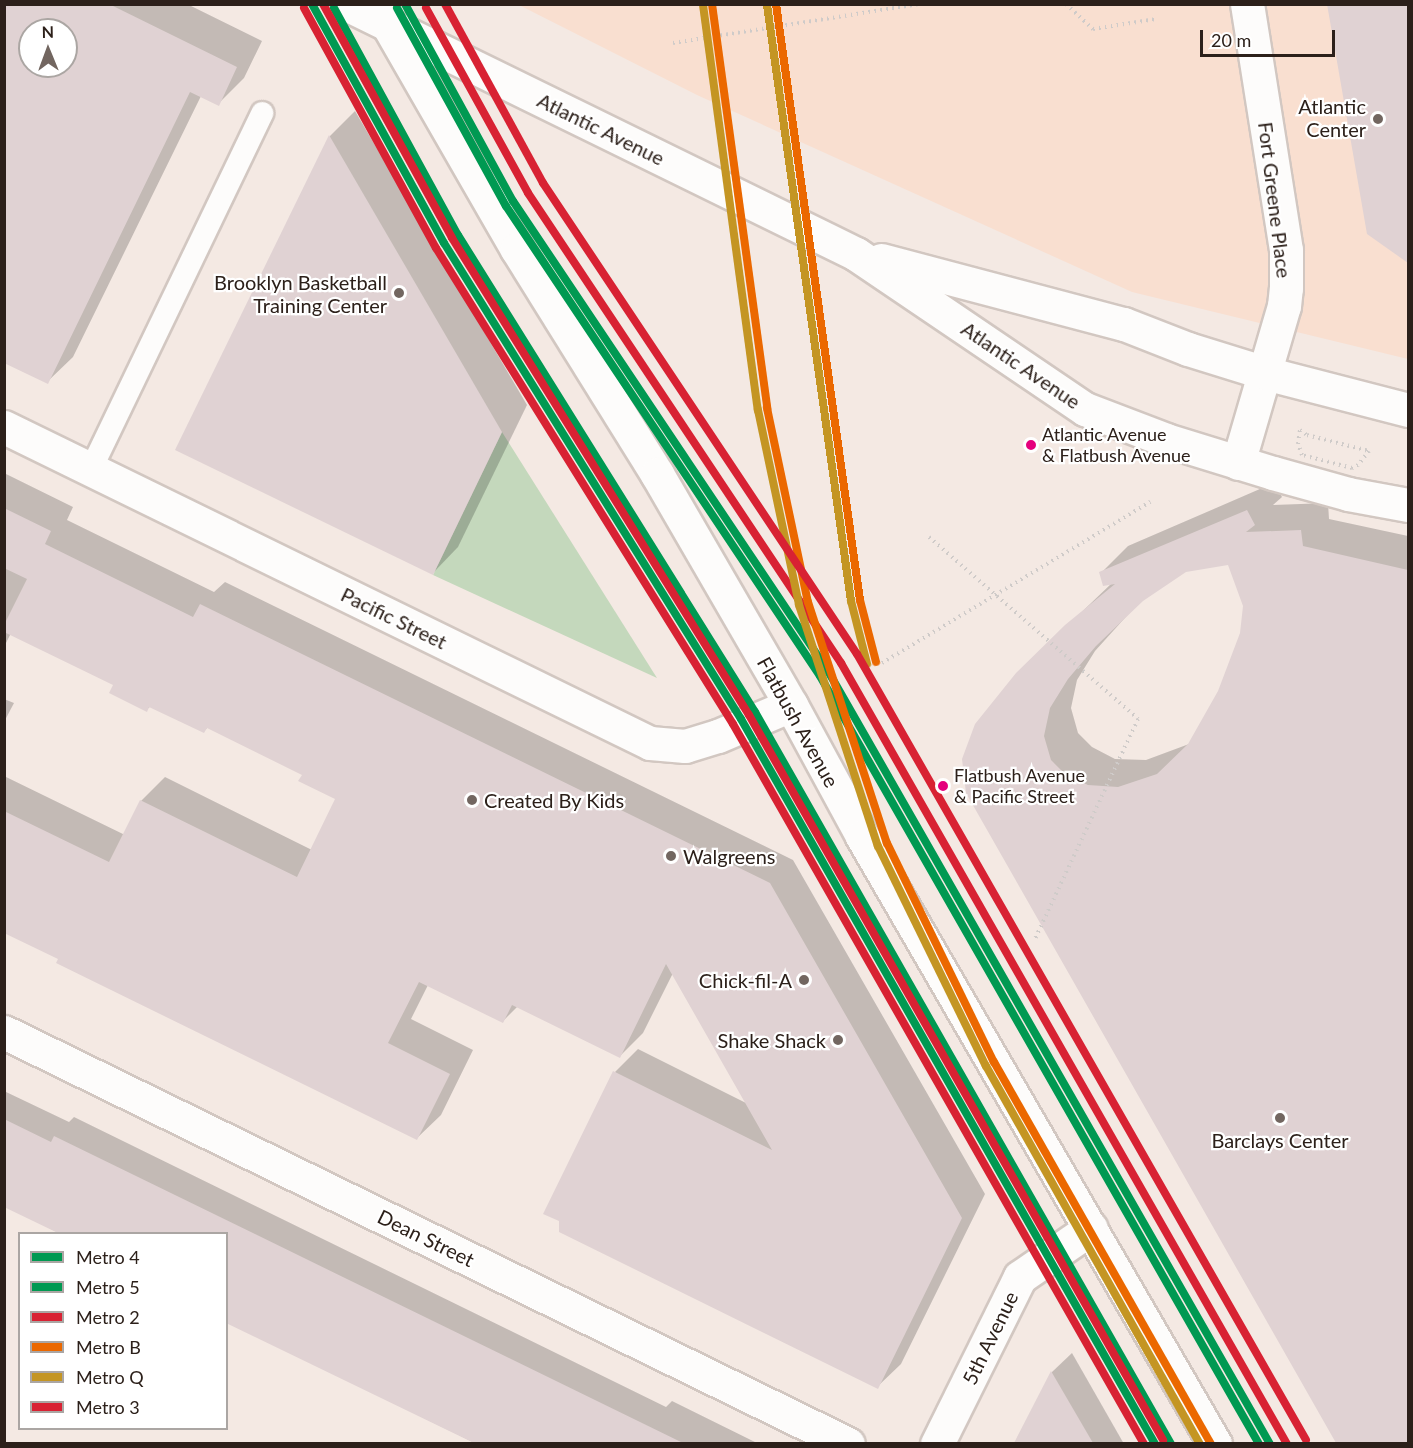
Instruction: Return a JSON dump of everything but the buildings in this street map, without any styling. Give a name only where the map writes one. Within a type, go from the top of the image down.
[{"type":"main road","name":"Atlantic Avenue","points":[[346,4],[381,14],[856,254],[1085,409],[1127,426],[1238,463],[1348,494],[1408,505]]},
{"type":"main road","name":"Fort Greene Place","points":[[1238,463],[1284,306],[1286,260],[1247,4]]},
{"type":"main road","name":"Flatbush Avenue","points":[[381,14],[516,249],[657,474],[791,705],[822,766],[1215,1443]]},
{"type":"main road","name":"Atlantic Avenue","points":[[856,254],[1124,324],[1188,349],[1265,373],[1408,411]]},
{"type":"main road","name":"Pacific Street","points":[[4,427],[650,743],[685,746],[718,736],[791,705]]},
{"type":"main road","name":"Dean Street","points":[[4,1032],[848,1443]]},
{"type":"main road","name":"5th Avenue","points":[[937,1443],[1020,1277],[1091,1228]]},
{"type":"lane","points":[[91,469],[262,113]]},
{"type":"path","points":[[673,43],[919,4]]},
{"type":"path","points":[[1066,4],[1093,29],[1156,19]]},
{"type":"path","points":[[882,663],[1150,502]]},
{"type":"path","points":[[929,537],[1138,719],[1034,941]]},
{"type":"shaded area","name":"Atlantic Center","points":[[519,5],[1408,5],[1408,359],[1132,292],[697,95]]},
{"type":"green space","points":[[502,432],[657,678],[433,575]]},
{"type":"metro line","name":"4","points":[[312,4],[444,243],[741,719],[1155,1444]]},
{"type":"metro line","name":"3","points":[[323,4],[452,238],[749,715],[1163,1440]]},
{"type":"metro line","name":"4","points":[[405,4],[513,201],[828,671],[1270,1444]]},
{"type":"metro line","name":"3","points":[[445,4],[543,183],[857,654],[1306,1440]]},
{"type":"metro line","name":"B","points":[[712,4],[767,408],[808,602],[887,843],[994,1062],[1211,1444]]},
{"type":"metro line","name":"B","points":[[776,4],[860,600],[876,662]]},
{"type":"metro line","name":"Q","points":[[703,5],[758,410],[799,605],[878,846],[986,1066],[1200,1444]]},
{"type":"metro line","name":"Q","points":[[767,5],[851,601],[867,664]]},
{"type":"metro line","name":"2","points":[[304,8],[436,248],[733,724],[1144,1444]]},
{"type":"metro line","name":"5","points":[[334,8],[458,235],[755,712],[1171,1444]]},
{"type":"metro line","name":"5","points":[[397,8],[506,206],[820,676],[1259,1444]]},
{"type":"metro line","name":"2","points":[[426,8],[528,193],[841,663],[1287,1444]]},
{"type":"place","name":"Atlantic Center","points":[[1378,119]]},
{"type":"place","name":"Brooklyn Basketball Training Center","points":[[399,293]]},
{"type":"place","name":"Atlantic Avenue & Flatbush Avenue","points":[[1031,445]]},
{"type":"place","name":"Flatbush Avenue & Pacific Street","points":[[943,786]]},
{"type":"place","name":"Created By Kids","points":[[472,800]]},
{"type":"place","name":"Walgreens","points":[[671,856]]},
{"type":"place","name":"Chick-fil-A","points":[[804,980]]},
{"type":"place","name":"Shake Shack","points":[[838,1040]]},
{"type":"place","name":"Barclays Center","points":[[1280,1118]]}]
